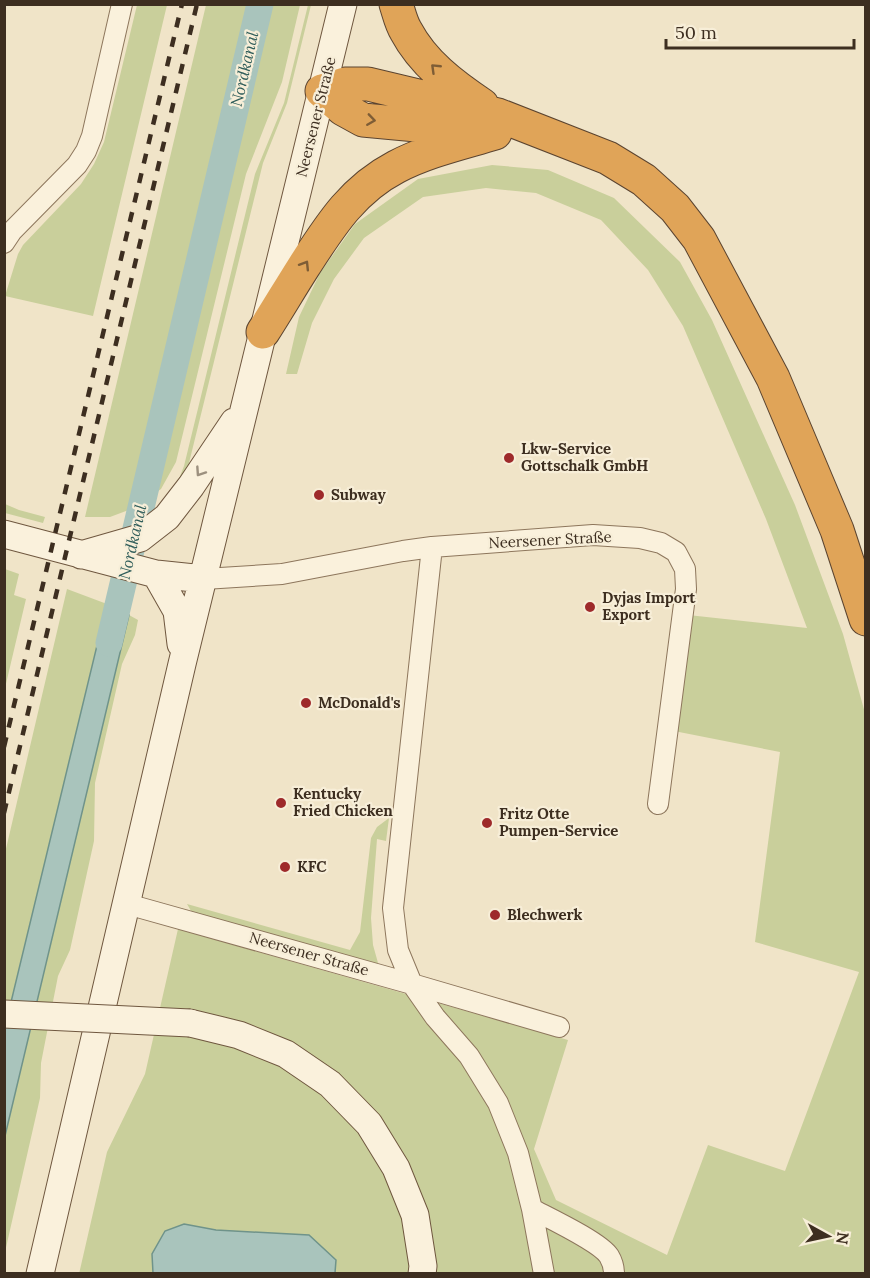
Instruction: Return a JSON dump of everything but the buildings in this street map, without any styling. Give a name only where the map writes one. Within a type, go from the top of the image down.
[{"type":"highway","points":[[396,4],[405,29],[420,53],[439,73],[465,93],[497,124]]},
{"type":"highway","points":[[322,91],[345,84],[369,84],[497,124],[559,139],[608,158],[644,180],[675,208],[699,238],[773,378],[837,530],[866,619]]},
{"type":"highway","points":[[263,332],[329,226],[371,183],[396,167],[497,124]]},
{"type":"main road","name":"Neersener Straße","points":[[40,1274],[183,664],[343,4]]},
{"type":"main road","points":[[81,555],[140,538],[167,517],[191,486],[245,406]]},
{"type":"main road","points":[[4,534],[156,574],[204,579]]},
{"type":"main road","points":[[156,574],[177,610],[183,664]]},
{"type":"main road","points":[[4,1014],[190,1023],[239,1035],[286,1054],[330,1084],[369,1124],[396,1168],[415,1215],[423,1266],[422,1274]]},
{"type":"street","points":[[4,243],[12,231],[76,165],[86,151],[92,136],[122,4]]},
{"type":"street","name":"Neersener Straße","points":[[204,579],[282,574],[432,547],[593,535],[640,538],[661,543],[676,552],[685,569],[686,589],[658,804]]},
{"type":"street","points":[[432,547],[393,908],[398,950],[412,984],[435,1017],[469,1056],[498,1103],[518,1153],[532,1209],[544,1274]]},
{"type":"street","name":"Neersener Straße","points":[[127,904],[559,1027]]},
{"type":"street","points":[[532,1209],[596,1244],[608,1255],[614,1274]]},
{"type":"green space","points":[[137,5],[167,5],[93,316],[5,296],[23,245],[81,184],[104,142]]},
{"type":"green space","points":[[206,5],[300,5],[282,82],[246,174],[176,462],[161,489],[134,508],[110,517],[85,517]]},
{"type":"green space","points":[[308,5],[311,5],[287,103],[263,163],[188,467],[177,484],[184,466],[255,174],[284,103]]},
{"type":"green space","points":[[492,165],[548,170],[614,198],[680,262],[712,320],[795,505],[843,634],[865,713],[865,1273],[79,1274],[107,1152],[145,1074],[178,929],[568,1040],[534,1149],[556,1200],[667,1255],[708,1145],[785,1171],[859,972],[755,942],[780,752],[674,731],[688,615],[807,628],[766,519],[683,326],[648,270],[601,220],[536,193],[486,188],[423,197],[364,238],[334,279],[312,323],[297,374],[286,374],[299,317],[320,273],[355,224],[418,179]]},
{"type":"green space","points":[[5,504],[45,517],[43,523],[5,513]]},
{"type":"green space","points":[[5,569],[19,574],[14,595],[26,599],[5,688]]},
{"type":"green space","points":[[67,589],[107,604],[5,1027],[5,853]]},
{"type":"green space","points":[[129,615],[138,620],[135,635],[122,664],[95,783],[94,841],[70,950],[58,976],[41,1063],[40,1098],[5,1252],[5,1136]]},
{"type":"green space","points":[[389,818],[386,841],[377,839],[371,918],[373,945],[380,970],[194,916],[187,904],[350,950],[360,932],[371,838],[377,827]]},
{"type":"water","points":[[107,604],[129,615],[5,1136],[5,1027]]},
{"type":"water","points":[[184,1224],[216,1230],[309,1235],[336,1260],[335,1273],[153,1273],[152,1254],[165,1231]]},
{"type":"waterway","name":"Nordkanal","points":[[109,643],[260,4]]},
{"type":"railway","points":[[4,747],[182,4]]},
{"type":"railway","points":[[4,813],[197,4]]},
{"type":"place","name":"Lkw-Service Gottschalk GmbH","points":[[509,458]]},
{"type":"place","name":"Subway","points":[[319,495]]},
{"type":"place","name":"Dyjas Import Export","points":[[590,607]]},
{"type":"place","name":"McDonald's","points":[[306,703]]},
{"type":"place","name":"Kentucky Fried Chicken","points":[[281,803]]},
{"type":"place","name":"Fritz Otte Pumpen-Service","points":[[487,823]]},
{"type":"place","name":"KFC","points":[[285,867]]},
{"type":"place","name":"Blechwerk","points":[[495,915]]}]
